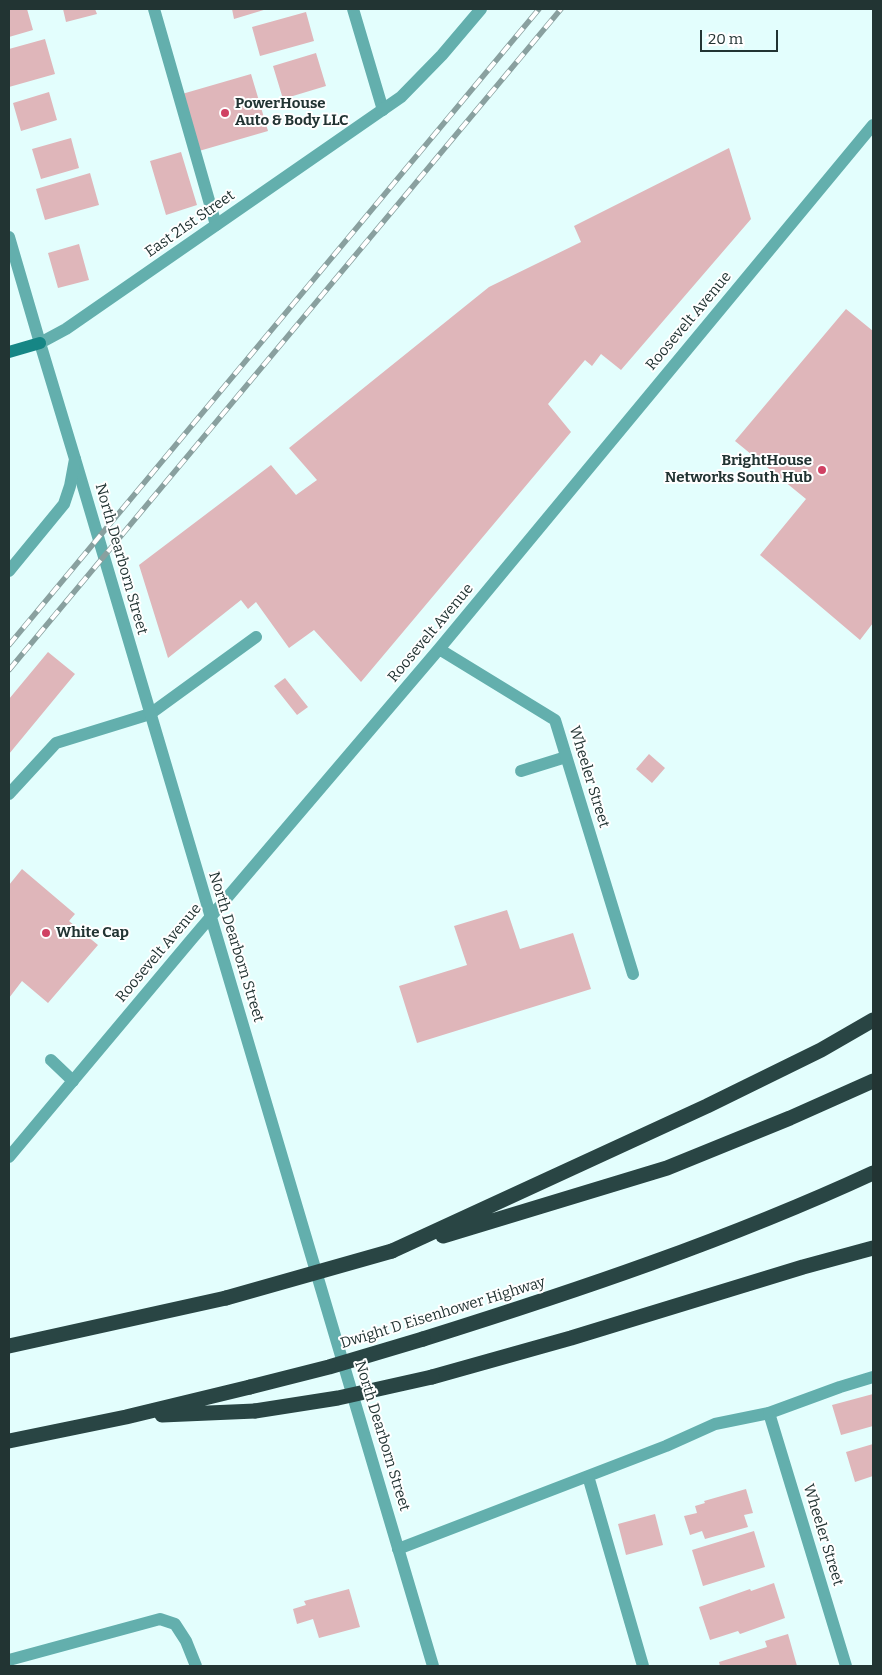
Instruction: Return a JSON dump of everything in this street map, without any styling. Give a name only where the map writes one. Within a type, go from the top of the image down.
[{"type":"highway","points":[[392,1251],[707,1106],[821,1050],[873,1020]]},
{"type":"highway","points":[[9,1346],[226,1298],[566,1200],[667,1168],[790,1118],[873,1081]]},
{"type":"highway","name":"Dwight D Eisenhower Highway","points":[[9,1440],[126,1417],[250,1387],[330,1367],[423,1339],[655,1262],[873,1173]]},
{"type":"highway","points":[[126,1417],[255,1411],[338,1398],[432,1377],[571,1338],[803,1267],[873,1248]]},
{"type":"main road","name":"East 21st Street","points":[[9,352],[40,343]]},
{"type":"street","points":[[154,9],[216,225]]},
{"type":"street","points":[[353,9],[383,110]]},
{"type":"street","name":"East 21st Street","points":[[40,343],[66,329],[401,97],[420,79],[481,9]]},
{"type":"street","name":"Roosevelt Avenue","points":[[9,1157],[210,917],[439,650],[873,125]]},
{"type":"street","name":"North Dearborn Street","points":[[9,237],[433,1666]]},
{"type":"street","points":[[9,571],[64,504],[70,486],[75,459]]},
{"type":"street","points":[[9,794],[56,743],[150,714],[256,637]]},
{"type":"street","name":"Wheeler Street","points":[[439,650],[555,720],[633,974]]},
{"type":"street","points":[[521,771],[566,757]]},
{"type":"street","points":[[51,1060],[73,1081]]},
{"type":"street","points":[[398,1549],[666,1446],[715,1424],[769,1413],[873,1377]]},
{"type":"street","name":"Wheeler Street","points":[[769,1413],[846,1666]]},
{"type":"street","points":[[588,1476],[643,1666]]},
{"type":"street","points":[[9,1660],[160,1619],[175,1624],[186,1641],[196,1666]]},
{"type":"building","points":[[9,9],[27,9],[33,30],[9,37]]},
{"type":"building","points":[[63,9],[95,9],[97,14],[66,22]]},
{"type":"building","points":[[232,9],[267,9],[234,19]]},
{"type":"building","points":[[306,12],[314,41],[260,56],[252,27]]},
{"type":"building","points":[[45,39],[55,74],[9,87],[9,49]]},
{"type":"building","points":[[316,53],[326,86],[283,99],[273,66]]},
{"type":"building","name":"PowerHouse Auto & Body LLC","points":[[251,74],[268,131],[199,151],[182,94]]},
{"type":"building","points":[[49,92],[57,120],[21,131],[13,103]]},
{"type":"building","points":[[71,138],[79,168],[41,179],[32,149]]},
{"type":"building","points":[[729,148],[751,219],[621,370],[601,354],[592,366],[585,360],[548,404],[571,432],[361,682],[314,630],[289,648],[256,602],[248,609],[241,600],[168,658],[139,565],[271,465],[296,495],[317,480],[289,448],[489,287],[581,242],[574,226]]},
{"type":"building","points":[[181,152],[197,205],[166,215],[150,161]]},
{"type":"building","points":[[90,173],[99,205],[45,220],[36,189]]},
{"type":"building","points":[[79,244],[89,280],[58,288],[48,253]]},
{"type":"building","name":"BrightHouse Networks South Hub","points":[[846,309],[873,331],[873,623],[860,640],[760,555],[806,499],[735,441]]},
{"type":"building","points":[[48,652],[75,674],[9,754],[9,699]]},
{"type":"building","points":[[285,678],[308,707],[297,715],[274,686]]},
{"type":"building","points":[[649,754],[665,768],[652,783],[636,769]]},
{"type":"building","name":"White Cap","points":[[22,869],[75,914],[69,921],[98,945],[48,1003],[22,981],[9,998],[9,885]]},
{"type":"building","points":[[507,910],[520,949],[573,933],[591,989],[417,1043],[399,986],[467,965],[454,926]]},
{"type":"building","points":[[873,1394],[873,1426],[841,1435],[832,1405]]},
{"type":"building","points":[[873,1444],[873,1476],[855,1482],[846,1452]]},
{"type":"building","points":[[746,1489],[753,1513],[744,1515],[748,1527],[705,1539],[702,1531],[690,1535],[684,1516],[697,1513],[695,1506],[705,1503],[704,1501]]},
{"type":"building","points":[[655,1514],[663,1545],[626,1555],[618,1524]]},
{"type":"building","points":[[754,1531],[765,1567],[703,1586],[692,1550]]},
{"type":"building","points":[[774,1583],[785,1618],[740,1634],[738,1631],[710,1640],[699,1607],[750,1589],[751,1591]]},
{"type":"building","points":[[349,1589],[360,1627],[319,1638],[313,1619],[297,1624],[293,1609],[306,1605],[304,1601]]},
{"type":"building","points":[[788,1634],[797,1666],[720,1666],[719,1662],[767,1647],[765,1641]]},
{"type":"railway","points":[[9,645],[539,9]]},
{"type":"railway","points":[[9,670],[561,9]]},
{"type":"place","name":"PowerHouse Auto & Body LLC","points":[[225,113]]},
{"type":"place","name":"BrightHouse Networks South Hub","points":[[822,470]]},
{"type":"place","name":"White Cap","points":[[46,933]]}]
